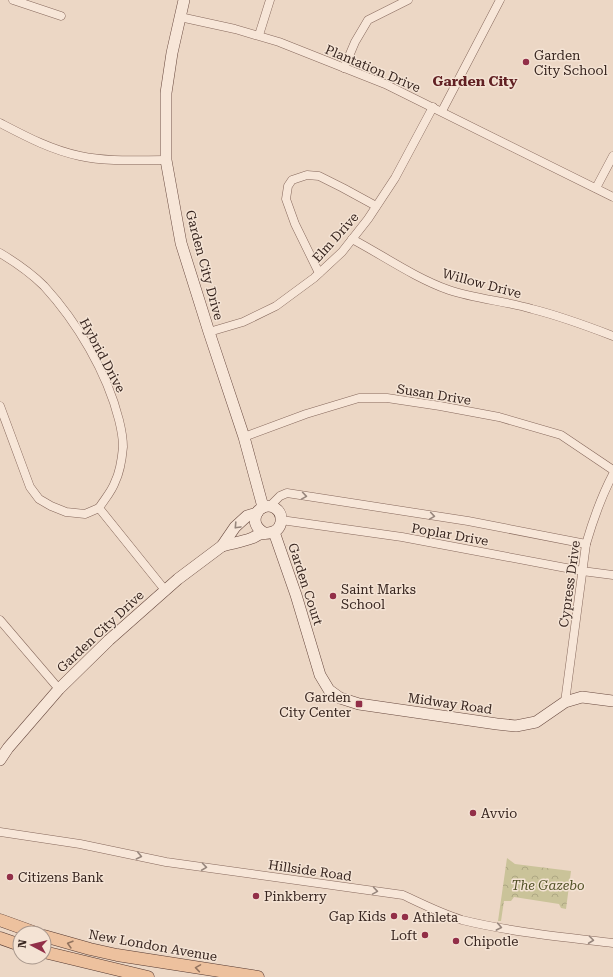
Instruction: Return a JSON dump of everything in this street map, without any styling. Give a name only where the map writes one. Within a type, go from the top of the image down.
[{"type":"main road","points":[[0,920],[14,925]]},
{"type":"main road","points":[[0,938],[12,942]]},
{"type":"main road","name":"New London Avenue","points":[[52,938],[117,955],[258,977]]},
{"type":"main road","points":[[52,954],[148,977]]},
{"type":"street","points":[[12,0],[61,16]]},
{"type":"street","name":"Garden City Drive","points":[[184,0],[172,53],[166,93],[166,160],[181,243],[244,437],[263,509]]},
{"type":"street","points":[[259,36],[270,0]]},
{"type":"street","points":[[344,68],[355,42],[368,20],[408,0]]},
{"type":"street","points":[[442,111],[500,0]]},
{"type":"street","name":"Plantation Drive","points":[[180,17],[279,42],[385,84],[613,197]]},
{"type":"street","name":"Elm Drive","points":[[209,332],[243,322],[276,306],[319,273],[342,252],[395,178],[432,107]]},
{"type":"street","points":[[0,123],[42,144],[79,156],[112,160],[166,160]]},
{"type":"street","points":[[596,188],[613,156]]},
{"type":"street","points":[[319,273],[295,224],[286,199],[288,186],[292,180],[307,175],[319,176],[376,206]]},
{"type":"street","name":"Willow Drive","points":[[352,238],[415,275],[449,290],[484,299],[532,308],[579,322],[613,336]]},
{"type":"street","name":"Hybrid Drive","points":[[0,253],[25,270],[43,285],[61,306],[76,326],[97,364],[114,401],[123,445],[121,461],[115,483],[99,508]]},
{"type":"street","name":"Susan Drive","points":[[244,437],[306,414],[359,398],[387,398],[499,417],[561,435],[613,470]]},
{"type":"street","points":[[0,406],[30,487],[39,499],[66,512],[85,514],[99,508],[165,590]]},
{"type":"street","name":"Cypress Drive","points":[[565,702],[586,544],[592,524],[613,474]]},
{"type":"street","name":"Poplar Drive","points":[[263,509],[280,496],[287,493],[468,522],[586,544]]},
{"type":"street","name":"Garden City Drive","points":[[263,509],[255,520],[255,524],[258,528],[269,533]]},
{"type":"street","name":"Garden City Drive","points":[[0,760],[4,751],[59,689],[165,590],[222,546],[235,527],[247,516],[263,509],[278,510],[281,520]]},
{"type":"street","points":[[269,533],[280,526],[281,520]]},
{"type":"street","name":"Poplar Drive","points":[[281,520],[402,537],[613,575]]},
{"type":"street","name":"Garden City Drive","points":[[222,546],[269,533]]},
{"type":"street","name":"Garden Court","points":[[269,533],[283,558],[311,644]]},
{"type":"street","points":[[0,620],[59,689]]},
{"type":"street","name":"Midway Road","points":[[311,644],[320,675],[329,690],[340,698],[359,704],[516,726],[536,722],[565,702],[582,697],[613,701]]},
{"type":"street","name":"Hillside Road","points":[[0,832],[113,850],[166,862],[403,895],[428,907],[461,919],[515,930],[613,943]]},
{"type":"green space","name":"The Gazebo","points":[[507,858],[515,864],[571,871],[566,909],[561,908],[559,904],[514,897],[511,901],[504,901],[501,921],[498,921]]},
{"type":"place","name":"Garden City School","points":[[526,62]]},
{"type":"place","name":"Saint Marks School","points":[[333,596]]},
{"type":"place","name":"Garden City Center","points":[[359,704]]},
{"type":"place","name":"Avvio","points":[[473,813]]},
{"type":"place","name":"Citizens Bank","points":[[10,877]]},
{"type":"place","name":"Pinkberry","points":[[256,896]]},
{"type":"place","name":"Gap Kids","points":[[394,916]]},
{"type":"place","name":"Athleta","points":[[405,917]]},
{"type":"place","name":"Loft","points":[[425,935]]},
{"type":"place","name":"Chipotle","points":[[456,941]]},
{"type":"district","name":"Garden City","points":[[475,81]]}]
